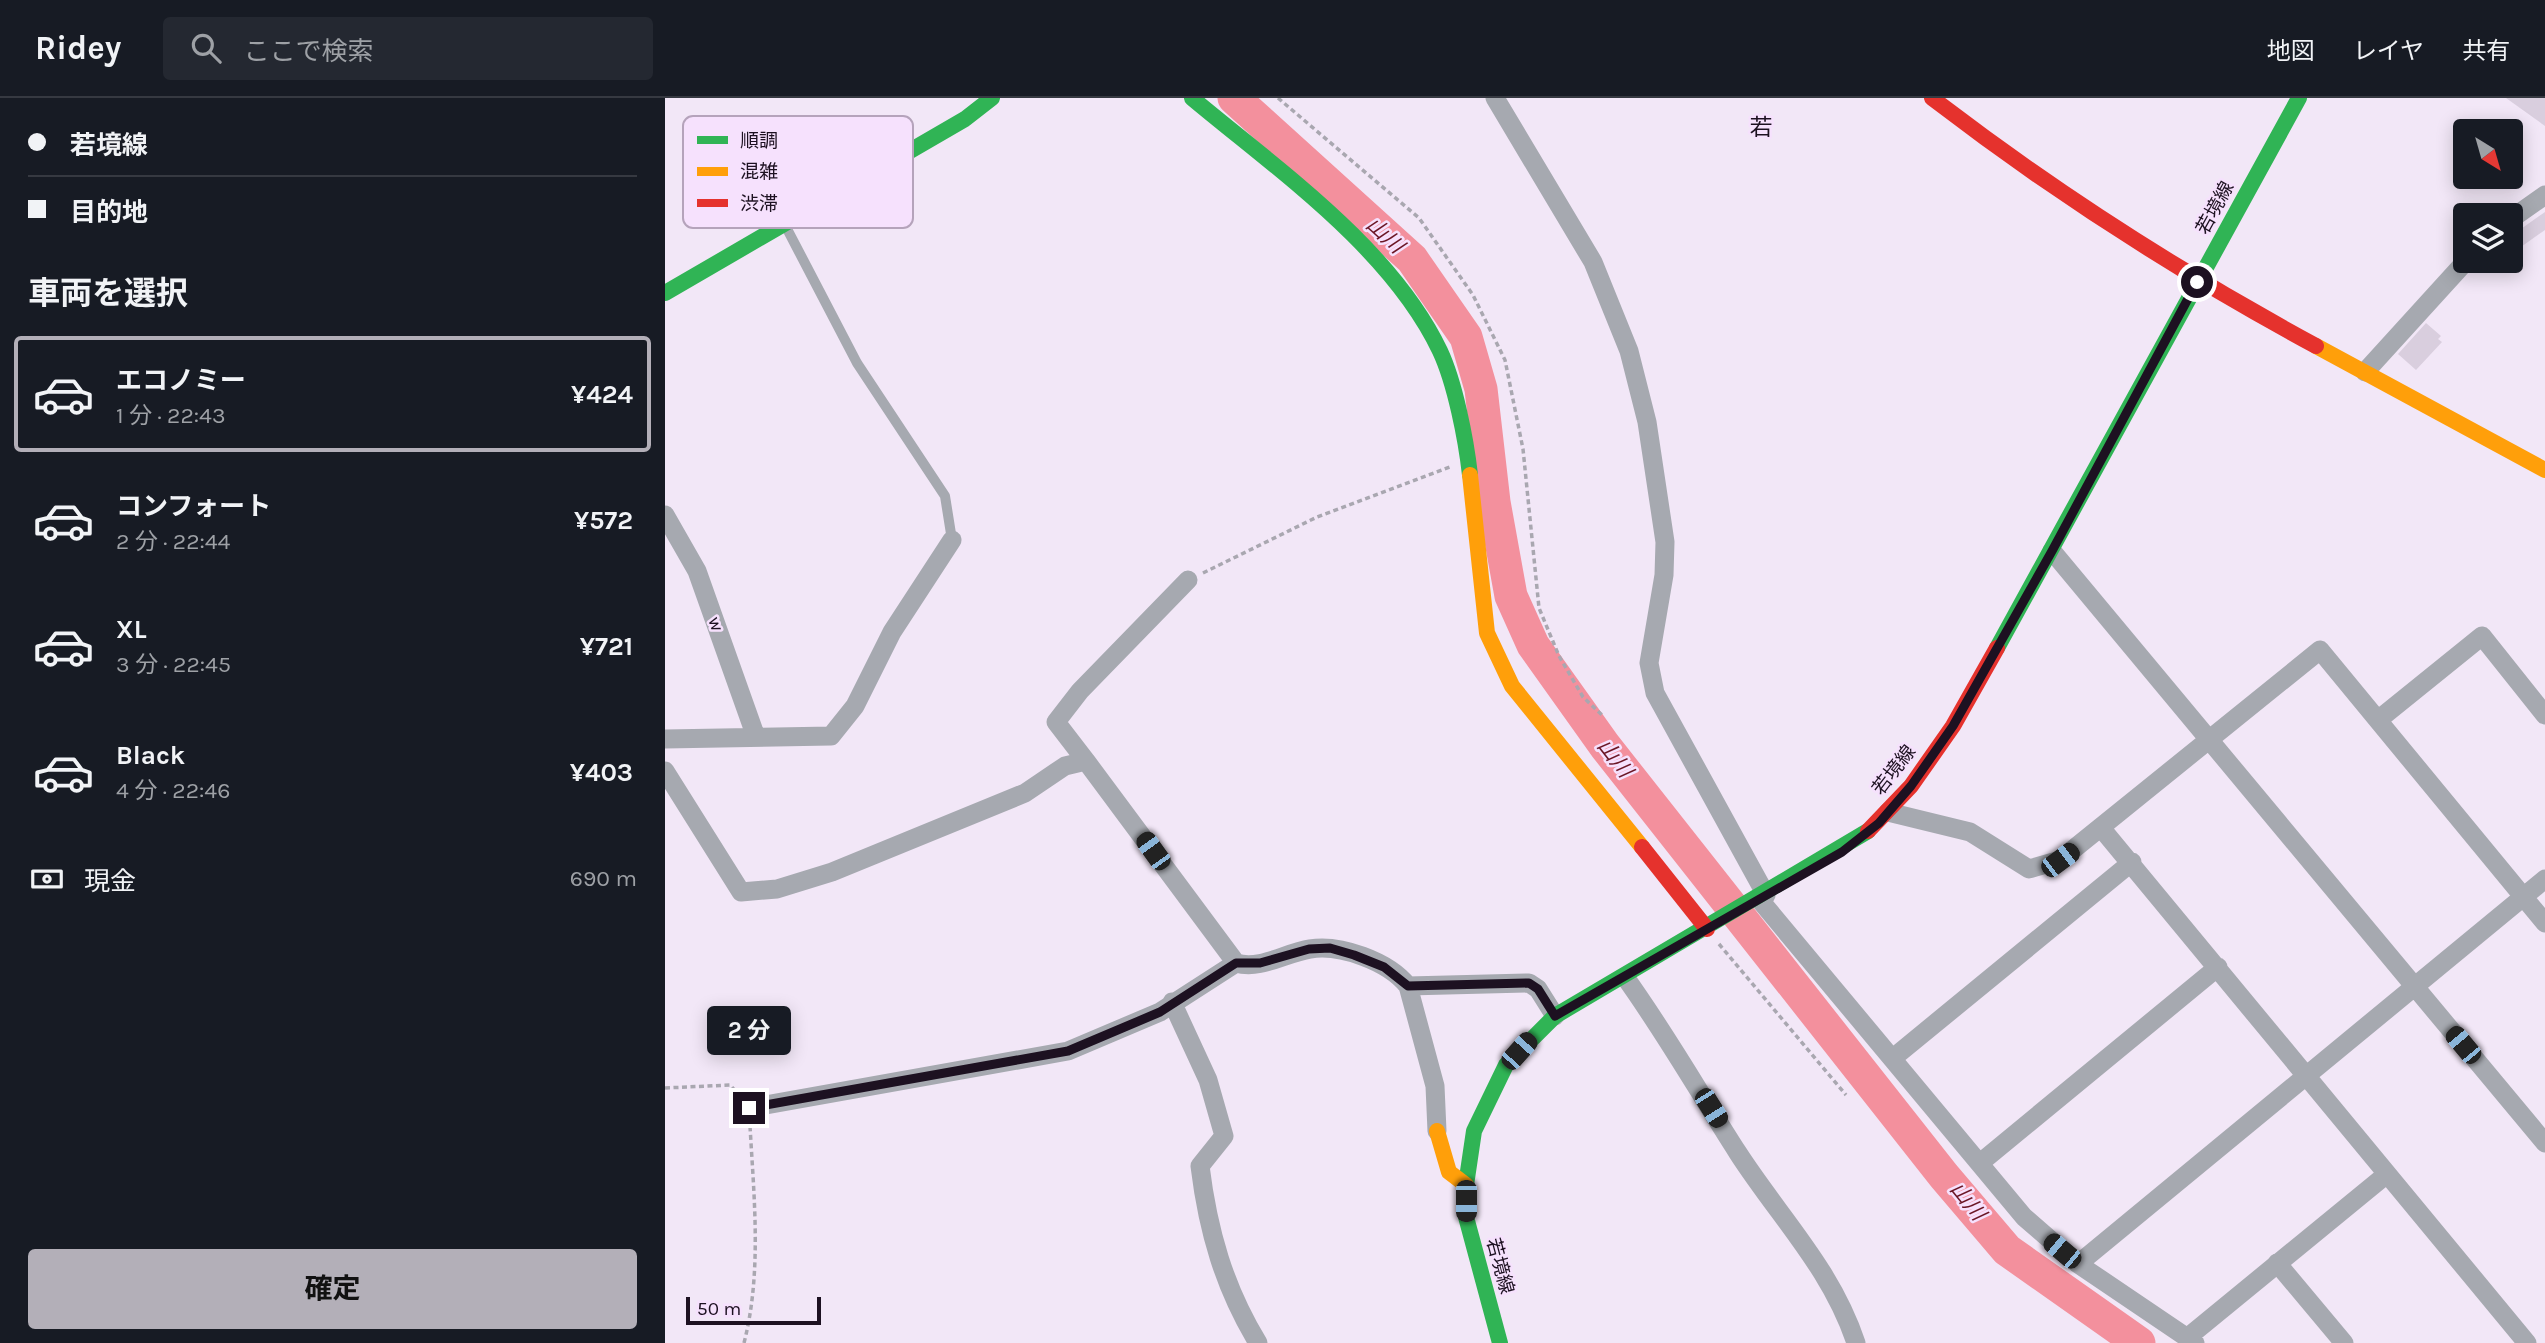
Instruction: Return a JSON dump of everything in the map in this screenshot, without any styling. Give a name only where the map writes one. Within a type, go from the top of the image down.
[{"type":"street","points":[[913,149],[965,119],[992,98]]},
{"type":"street","points":[[1192,98],[1314,200],[1377,260],[1420,315],[1441,354],[1468,460],[1487,634],[1512,686],[1712,926]]},
{"type":"street","points":[[1495,98],[1594,262],[1629,351],[1647,422],[1665,542],[1664,575],[1649,663],[1655,693],[1758,900],[2024,1217],[2078,1264],[2192,1340],[2277,1263],[2387,1174]]},
{"type":"street","points":[[1932,98],[2002,155],[2197,282],[2545,470]]},
{"type":"street","name":"若境線","points":[[1500,1343],[1466,1217],[1465,1185],[1474,1131],[1506,1065],[1555,1016],[1842,852],[1863,837],[1888,812],[1953,726],[2052,551],[2299,98]]},
{"type":"street","points":[[2523,211],[2545,195]]},
{"type":"street","points":[[665,293],[778,228]]},
{"type":"street","points":[[2365,372],[2455,273]]},
{"type":"street","name":"w","points":[[665,515],[697,571],[756,737]]},
{"type":"street","points":[[665,739],[831,736],[855,706],[892,632],[952,540]]},
{"type":"street","points":[[2052,551],[2545,1143]]},
{"type":"street","points":[[1188,580],[1080,691],[1056,722],[1236,963]]},
{"type":"street","points":[[2378,720],[2482,636],[2545,715]]},
{"type":"street","points":[[1888,812],[1971,832],[2029,869],[2060,860],[2102,829],[2320,650],[2545,923]]},
{"type":"street","points":[[665,771],[741,892],[777,889],[832,872],[1025,793],[1065,766],[1086,761]]},
{"type":"street","points":[[2102,829],[2527,1343]]},
{"type":"street","points":[[1893,1058],[2132,862]]},
{"type":"street","points":[[2078,1264],[2545,879]]},
{"type":"street","points":[[749,1108],[1068,1051],[1119,1032],[1160,1012],[1236,963],[1253,964],[1309,949],[1330,948],[1384,967],[1408,986],[1435,1086],[1437,1131],[1449,1172],[1465,1185]]},
{"type":"street","points":[[1980,1163],[2218,967]]},
{"type":"street","points":[[1625,977],[1657,1022],[1738,1153],[1833,1284],[1856,1343]]},
{"type":"street","points":[[1408,986],[1529,983],[1538,989],[1555,1016]]},
{"type":"street","points":[[1172,1002],[1208,1080],[1224,1136],[1200,1166],[1203,1193],[1223,1276],[1258,1343]]},
{"type":"street","points":[[2277,1263],[2344,1343]]},
{"type":"lane","points":[[787,228],[857,363],[945,496],[952,540]]},
{"type":"path","points":[[1188,580],[1317,517],[1468,460]]},
{"type":"path","points":[[1712,926],[1846,1095]]},
{"type":"path","points":[[665,1088],[730,1085],[749,1108],[755,1233],[753,1311],[744,1343]]},
{"type":"building","points":[[2506,98],[2545,98],[2545,126]]},
{"type":"building","points":[[2545,212],[2545,230],[2523,246],[2523,228]]},
{"type":"building","points":[[2426,323],[2441,336],[2438,339],[2442,342],[2416,370],[2398,354]]},
{"type":"waterway","name":"山川","points":[[1234,98],[1412,259],[1466,337],[1481,389],[1494,502],[1511,596],[1533,645],[1605,746],[1944,1176],[2007,1250],[2139,1343]]},
{"type":"traffic: fast","points":[[913,149],[965,119],[992,98]]},
{"type":"traffic: fast","points":[[1192,98],[1330,213],[1393,278],[1419,314],[1440,351],[1463,428],[1470,475]]},
{"type":"traffic: fast","points":[[1997,648],[2299,98]]},
{"type":"traffic: fast","points":[[665,293],[777,228]]},
{"type":"traffic: fast","points":[[1500,1343],[1466,1217],[1466,1185],[1474,1131],[1506,1065],[1555,1016],[1868,831]]},
{"type":"traffic: slow","points":[[2316,346],[2545,470]]},
{"type":"traffic: slow","points":[[1470,475],[1487,633],[1512,686],[1642,847]]},
{"type":"traffic: slow","points":[[1437,1131],[1449,1172],[1466,1185]]},
{"type":"traffic: jam","points":[[1932,98],[2024,166],[2119,230],[2216,290],[2316,346]]},
{"type":"traffic: jam","points":[[1868,831],[1911,786],[1953,726],[1997,648]]},
{"type":"traffic: jam","points":[[1642,847],[1707,929]]},
{"type":"district","name":"若","points":[[1761,127]]},
{"type":"route","points":[[749,1108],[881,1082],[1068,1051],[1119,1032],[1160,1012],[1236,963],[1260,963],[1309,949],[1330,948],[1354,955],[1384,967],[1402,978],[1408,986],[1529,983],[1538,989],[1555,1016],[1625,977],[1842,852],[1879,823],[1911,786],[1953,726],[1990,661],[2197,282]]}]
